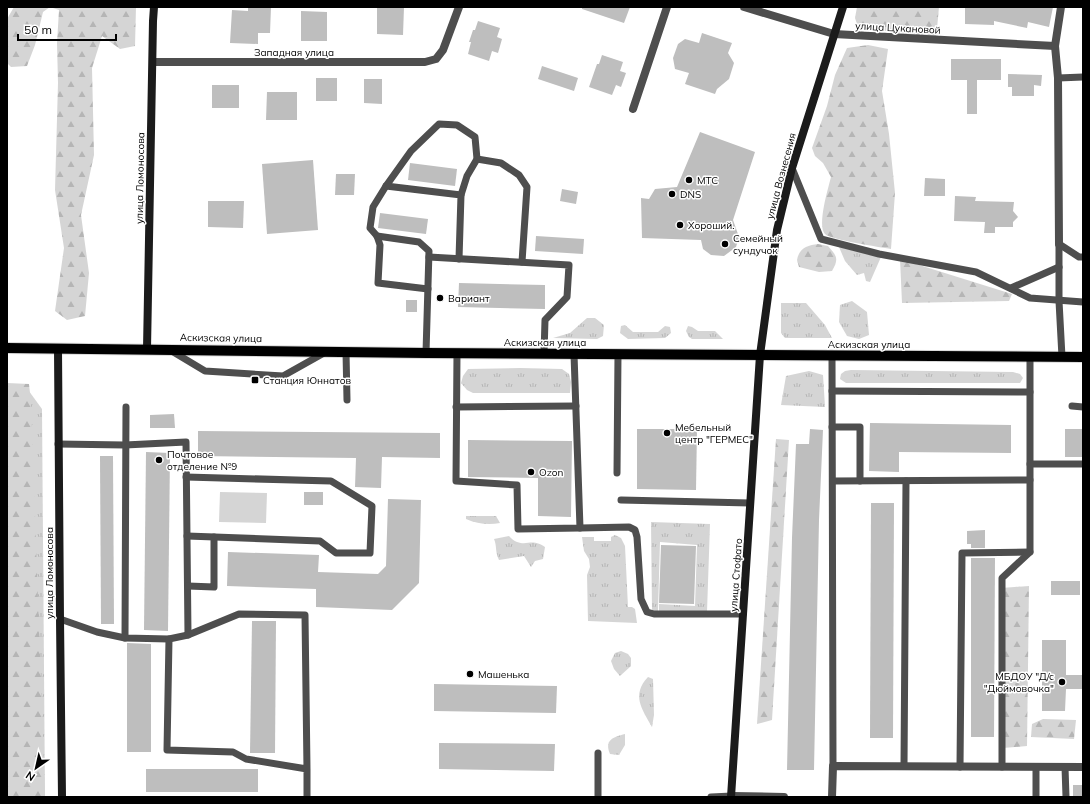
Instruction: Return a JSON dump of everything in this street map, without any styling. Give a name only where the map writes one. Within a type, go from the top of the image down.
[{"type":"main road","name":"Аскизская улица","points":[[7,348],[1083,358]]},
{"type":"street","name":"улица Ломоносова","points":[[147,349],[154,7]]},
{"type":"street","name":"Западная улица","points":[[153,62],[425,62],[436,59],[443,50],[459,7]]},
{"type":"street","points":[[633,109],[666,7]]},
{"type":"street","name":"улица Цукановой","points":[[744,7],[834,34],[1055,46]]},
{"type":"street","name":"улица Вознесения","points":[[760,355],[777,230],[792,168],[843,7]]},
{"type":"street","points":[[1059,244],[1058,78],[1055,46],[1061,7]]},
{"type":"street","name":"улица Ломоносова","points":[[58,349],[62,797]]},
{"type":"street","name":"улица Стофато","points":[[732,797],[760,355]]},
{"type":"street","points":[[832,797],[833,766],[1083,767]]},
{"type":"street","points":[[732,797],[784,797]]},
{"type":"lane","points":[[1058,78],[1083,77]]},
{"type":"lane","points":[[428,289],[378,283],[380,245],[377,236],[370,228],[373,207],[386,186],[412,152],[439,124],[457,125],[475,138],[477,159],[467,176],[461,195],[459,259]]},
{"type":"lane","points":[[477,159],[501,163],[519,175],[526,187],[522,262]]},
{"type":"lane","points":[[792,168],[821,239],[879,254],[976,272],[1030,298],[1083,302]]},
{"type":"lane","points":[[386,186],[461,195]]},
{"type":"lane","points":[[377,236],[419,242],[429,251],[426,353]]},
{"type":"lane","points":[[1059,244],[1079,257],[1083,257]]},
{"type":"lane","points":[[1059,244],[1059,301],[1062,357]]},
{"type":"lane","points":[[429,257],[569,265],[567,298],[545,320],[544,354]]},
{"type":"lane","points":[[1011,288],[1059,267]]},
{"type":"lane","points":[[168,349],[205,371],[283,376],[326,352]]},
{"type":"lane","points":[[346,352],[347,400]]},
{"type":"lane","points":[[457,353],[456,481],[517,485],[518,529],[628,528],[635,530],[637,537],[641,599],[647,612],[654,614],[743,614]]},
{"type":"lane","points":[[574,354],[580,528]]},
{"type":"lane","points":[[617,473],[618,354]]},
{"type":"lane","points":[[832,356],[833,766]]},
{"type":"lane","points":[[1002,767],[1002,578],[1030,552],[1030,357]]},
{"type":"lane","points":[[832,391],[1030,392]]},
{"type":"lane","points":[[456,407],[576,406]]},
{"type":"lane","points":[[1072,406],[1083,406]]},
{"type":"lane","points":[[125,638],[126,407]]},
{"type":"lane","points":[[832,428],[860,427],[860,481]]},
{"type":"lane","points":[[58,444],[125,445],[186,442],[188,635]]},
{"type":"lane","points":[[1030,464],[1083,464]]},
{"type":"lane","points":[[186,477],[331,481],[372,506],[370,553],[336,553],[320,541],[187,536]]},
{"type":"lane","points":[[833,481],[1030,480]]},
{"type":"lane","points":[[904,766],[906,481]]},
{"type":"lane","points":[[621,500],[750,503]]},
{"type":"lane","points":[[188,586],[214,587],[214,537]]},
{"type":"lane","points":[[960,766],[962,553],[1030,552]]},
{"type":"lane","points":[[60,619],[97,632],[125,638],[169,640],[188,635],[239,614],[305,615],[307,797]]},
{"type":"lane","points":[[169,640],[167,750],[233,752],[246,758],[307,769]]},
{"type":"lane","points":[[598,753],[598,797]]},
{"type":"lane","points":[[1036,767],[1036,797]]},
{"type":"lane","points":[[1066,767],[1066,797]]},
{"type":"lane","points":[[711,797],[732,797]]},
{"type":"green space","points":[[14,7],[50,7],[43,12],[35,45],[27,66],[11,67],[7,63],[7,19]]},
{"type":"green space","points":[[50,7],[136,7],[135,46],[120,49],[102,36],[92,68],[94,155],[81,215],[89,273],[85,316],[67,320],[55,311],[64,248],[55,190],[58,83],[57,43],[59,10]]},
{"type":"green space","points":[[857,7],[939,7],[936,39],[858,27],[855,18]]},
{"type":"green space","points":[[868,45],[888,49],[882,91],[889,134],[895,193],[891,249],[836,239],[825,234],[822,223],[831,177],[823,163],[815,156],[812,148],[827,106],[835,75],[847,48]]},
{"type":"green space","points":[[818,244],[828,246],[835,255],[836,263],[832,271],[819,272],[799,267],[797,260],[802,250],[807,246]]},
{"type":"green space","points":[[839,247],[881,257],[870,282],[866,281],[864,273],[857,275],[845,261]]},
{"type":"green space","points":[[900,259],[1012,294],[1009,301],[902,303]]},
{"type":"green space","points":[[852,301],[867,312],[869,335],[859,339],[847,336],[839,322],[840,305]]},
{"type":"green space","points":[[781,303],[806,303],[825,325],[832,338],[785,338],[781,333]]},
{"type":"green space","points":[[587,318],[595,318],[604,325],[603,336],[597,339],[553,338],[570,333]]},
{"type":"green space","points":[[625,325],[633,332],[658,332],[665,326],[670,327],[671,333],[665,338],[628,339],[620,333],[621,326]]},
{"type":"green space","points":[[688,326],[698,331],[715,331],[723,339],[692,339],[686,331]]},
{"type":"green space","points":[[468,369],[562,369],[569,374],[571,382],[570,393],[473,393],[467,390],[461,383],[463,376]]},
{"type":"green space","points":[[809,371],[823,375],[825,407],[781,405],[786,376]]},
{"type":"green space","points":[[845,371],[1013,372],[1020,374],[1023,378],[1020,383],[846,383],[840,379],[841,374]]},
{"type":"green space","points":[[7,383],[29,384],[31,402],[45,797],[7,797]]},
{"type":"green space","points":[[26,387],[42,409],[45,797],[7,797]]},
{"type":"green space","points":[[776,439],[789,440],[772,720],[757,724]]},
{"type":"green space","points":[[220,492],[267,493],[266,523],[219,522]]},
{"type":"green space","points":[[466,516],[496,516],[500,523],[479,523],[466,519]]},
{"type":"green space","points":[[651,522],[710,524],[707,612],[659,611],[659,604],[695,606],[697,545],[660,542],[658,611],[652,611]]},
{"type":"green space","points":[[615,535],[621,538],[625,546],[628,607],[635,609],[637,623],[588,621],[587,575],[590,567],[589,559],[584,551],[582,537],[594,537],[594,541],[611,541],[611,537]]},
{"type":"green space","points":[[509,536],[521,543],[541,544],[545,547],[543,559],[535,561],[531,567],[524,556],[499,560],[494,539]]},
{"type":"green space","points":[[1029,586],[1027,746],[1003,748],[1001,588]]},
{"type":"green space","points":[[621,651],[628,654],[631,658],[631,666],[620,676],[614,669],[611,661],[615,653]]},
{"type":"green space","points":[[648,677],[653,679],[654,715],[652,727],[642,708],[639,696],[640,690]]},
{"type":"green space","points":[[1043,719],[1076,720],[1074,739],[1031,737],[1032,724]]},
{"type":"green space","points":[[625,734],[625,745],[619,755],[610,754],[608,749],[609,742],[617,736]]},
{"type":"building","points":[[248,7],[271,7],[270,33],[258,33],[258,44],[230,43],[232,10],[248,11]]},
{"type":"building","points":[[377,7],[404,7],[403,35],[377,34]]},
{"type":"building","points":[[582,7],[630,7],[624,23],[582,9]]},
{"type":"building","points":[[965,7],[1053,7],[1049,27],[1028,22],[1027,28],[994,21],[994,25],[965,24]]},
{"type":"building","points":[[301,11],[327,12],[327,41],[301,41]]},
{"type":"building","points":[[478,21],[500,28],[497,37],[502,39],[498,53],[492,51],[489,61],[468,54],[471,42],[469,42]]},
{"type":"building","points":[[702,33],[732,43],[728,53],[734,63],[729,79],[717,89],[715,94],[685,84],[689,73],[675,69],[673,58],[678,44],[685,39],[699,43]]},
{"type":"building","points":[[602,55],[623,62],[620,71],[626,73],[621,87],[616,85],[612,95],[589,87],[597,64],[599,64]]},
{"type":"building","points":[[951,59],[1001,59],[1001,80],[977,80],[977,114],[967,114],[967,80],[951,80]]},
{"type":"building","points":[[542,66],[578,78],[574,91],[538,79]]},
{"type":"building","points":[[1008,74],[1042,75],[1041,86],[1034,85],[1034,96],[1012,96],[1012,87],[1008,87]]},
{"type":"building","points":[[316,78],[337,78],[337,101],[316,101]]},
{"type":"building","points":[[364,79],[382,79],[382,104],[364,103]]},
{"type":"building","points":[[212,85],[239,85],[239,108],[212,108]]},
{"type":"building","points":[[267,92],[297,92],[297,120],[266,120]]},
{"type":"building","points":[[700,132],[755,152],[733,220],[739,237],[736,247],[724,256],[711,255],[703,249],[701,240],[642,238],[641,198],[649,199],[655,189],[677,187]]},
{"type":"building","points":[[313,160],[318,230],[267,234],[262,164]]},
{"type":"building","points":[[410,163],[457,169],[455,186],[408,180]]},
{"type":"building","points":[[336,174],[355,174],[354,195],[335,195]]},
{"type":"building","points":[[925,178],[945,179],[945,196],[924,196]]},
{"type":"building","points":[[562,189],[578,192],[576,204],[560,201]]},
{"type":"building","points":[[955,196],[976,197],[975,201],[1014,202],[1013,211],[1018,217],[1013,222],[1013,227],[995,227],[995,233],[984,233],[985,222],[954,221]]},
{"type":"building","points":[[208,201],[244,201],[243,228],[208,227]]},
{"type":"building","points":[[380,213],[428,219],[426,234],[378,228]]},
{"type":"building","points":[[536,236],[584,239],[583,254],[535,251]]},
{"type":"building","points":[[459,283],[545,285],[545,309],[458,307]]},
{"type":"building","points":[[406,300],[417,300],[417,312],[406,312]]},
{"type":"building","points":[[174,414],[175,428],[150,428],[150,415]]},
{"type":"building","points":[[870,423],[1011,425],[1011,453],[899,452],[899,472],[869,471]]},
{"type":"building","points":[[637,429],[697,429],[696,490],[637,489]]},
{"type":"building","points":[[810,429],[823,430],[819,520],[814,770],[787,770],[792,538],[796,444],[809,444]]},
{"type":"building","points":[[1065,429],[1083,429],[1083,457],[1065,457]]},
{"type":"building","points":[[198,431],[440,433],[440,458],[382,457],[381,488],[355,487],[356,458],[198,456]]},
{"type":"building","points":[[468,440],[572,441],[571,517],[538,516],[538,478],[468,477]]},
{"type":"building","points":[[146,452],[170,453],[168,631],[144,630]]},
{"type":"building","points":[[100,456],[113,456],[114,624],[101,624]]},
{"type":"building","points":[[304,492],[323,492],[323,505],[304,505]]},
{"type":"building","points":[[388,499],[421,500],[419,583],[392,610],[316,607],[316,589],[227,586],[228,552],[319,555],[318,572],[378,574],[386,566]]},
{"type":"building","points":[[871,503],[894,503],[893,738],[870,738]]},
{"type":"building","points":[[985,530],[985,548],[971,548],[971,544],[967,544],[967,531]]},
{"type":"building","points":[[661,545],[696,546],[694,604],[659,603]]},
{"type":"building","points":[[971,558],[995,558],[994,737],[971,737]]},
{"type":"building","points":[[1051,581],[1080,581],[1080,595],[1051,595]]},
{"type":"building","points":[[252,621],[276,621],[275,753],[250,753]]},
{"type":"building","name":"МБДОУ \"Д/с \"Дюймовочка\"","points":[[1042,640],[1066,640],[1066,675],[1083,675],[1083,689],[1066,689],[1065,711],[1042,711]]},
{"type":"building","points":[[127,643],[151,644],[151,752],[127,752]]},
{"type":"building","points":[[434,684],[557,686],[556,713],[434,711]]},
{"type":"building","points":[[439,743],[555,744],[554,771],[439,769]]},
{"type":"building","points":[[146,769],[258,769],[258,792],[146,792]]},
{"type":"building","points":[[1073,785],[1083,785],[1083,797],[1073,797]]},
{"type":"place","name":"МТС","points":[[689,180]]},
{"type":"place","name":"DNS","points":[[672,194]]},
{"type":"place","name":"Хороший.","points":[[680,225]]},
{"type":"place","name":"Семейный сундучок","points":[[725,244]]},
{"type":"place","name":"Вариант","points":[[440,298]]},
{"type":"place","name":"Станция Юннатов","points":[[255,380]]},
{"type":"place","name":"Мебельный центр \"ГЕРМЕС\"","points":[[667,433]]},
{"type":"place","name":"Почтовое отделение №9","points":[[159,460]]},
{"type":"place","name":"Ozon","points":[[531,472]]},
{"type":"place","name":"Машенька","points":[[470,674]]},
{"type":"place","name":"МБДОУ \"Д/с \"Дюймовочка\"","points":[[1062,682]]}]
